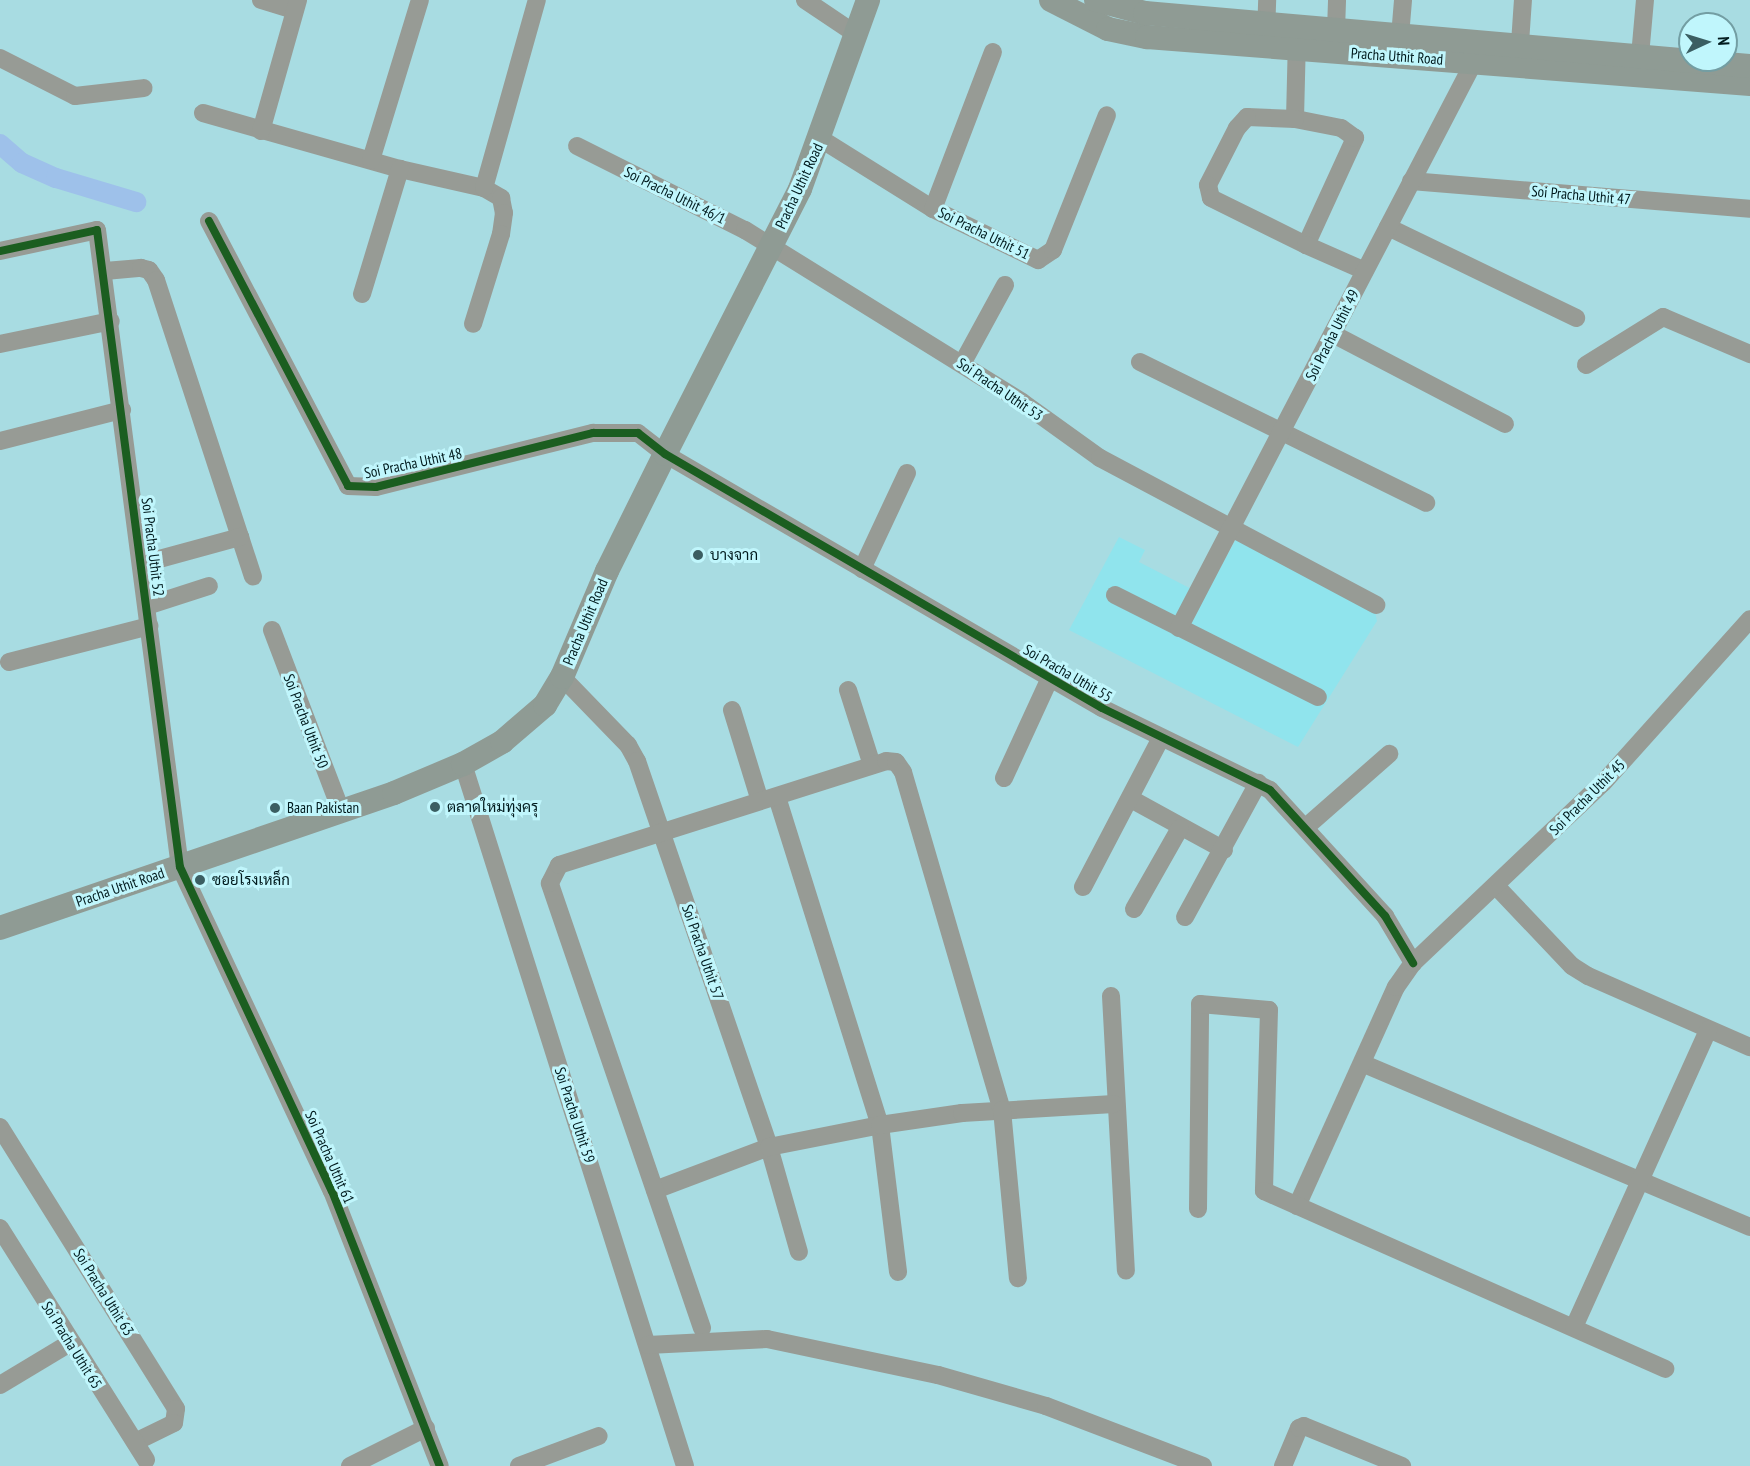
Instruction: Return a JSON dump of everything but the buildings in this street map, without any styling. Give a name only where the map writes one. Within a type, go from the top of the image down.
[{"type":"main road","name":"Pracha Uthit Road","points":[[0,928],[341,812],[463,764],[527,723],[562,677],[607,571],[770,248],[821,140],[868,0]]},
{"type":"main road","name":"Pracha Uthit Road","points":[[1051,0],[1123,34],[1266,36],[1639,65],[1750,66]]},
{"type":"main road","name":"Pracha Uthit Road","points":[[1096,0],[1145,13],[1266,36]]},
{"type":"main road","name":"Pracha Uthit Road","points":[[1297,38],[1336,30],[1399,46]]},
{"type":"main road","name":"Pracha Uthit Road","points":[[1639,65],[1750,84]]},
{"type":"street","points":[[261,0],[296,5],[261,131]]},
{"type":"street","points":[[371,159],[420,0]]},
{"type":"street","points":[[484,188],[537,0]]},
{"type":"street","points":[[805,0],[857,35]]},
{"type":"street","points":[[1266,36],[1267,0]]},
{"type":"street","points":[[1336,30],[1337,0]]},
{"type":"street","points":[[1399,46],[1403,0]]},
{"type":"street","points":[[1519,55],[1523,0]]},
{"type":"street","points":[[1639,65],[1645,0]]},
{"type":"street","points":[[1295,119],[1297,38]]},
{"type":"street","name":"Soi Pracha Uthit 49","points":[[1179,628],[1480,51]]},
{"type":"street","points":[[933,209],[993,52]]},
{"type":"street","points":[[0,58],[75,96],[144,88]]},
{"type":"street","points":[[203,113],[400,169],[484,188],[501,198],[504,213],[473,324]]},
{"type":"street","name":"Soi Pracha Uthit 51","points":[[821,140],[933,209],[1038,260],[1053,250],[1107,115]]},
{"type":"street","points":[[1306,244],[1355,138],[1341,128],[1295,119],[1247,117],[1237,128],[1208,189],[1216,202],[1306,244],[1365,271]]},
{"type":"street","name":"Soi Pracha Uthit 46/1","points":[[577,146],[727,221],[770,248]]},
{"type":"street","points":[[362,294],[400,169]]},
{"type":"street","name":"Soi Pracha Uthit 47","points":[[1412,181],[1750,209]]},
{"type":"street","name":"Soi Pracha Uthit 48","points":[[209,221],[351,488],[376,487],[593,433],[638,433],[665,454]]},
{"type":"street","points":[[1389,227],[1576,318]]},
{"type":"street","name":"Soi Pracha Uthit 52","points":[[0,250],[97,230],[105,271],[180,867]]},
{"type":"street","name":"Soi Pracha Uthit 53","points":[[770,248],[963,364],[1100,458],[1229,530],[1376,605]]},
{"type":"street","points":[[105,271],[141,268],[149,270],[156,280],[253,576]]},
{"type":"street","points":[[963,364],[1005,285]]},
{"type":"street","points":[[1586,365],[1663,317],[1750,354]]},
{"type":"street","points":[[0,344],[111,321]]},
{"type":"street","points":[[1333,334],[1505,424]]},
{"type":"street","points":[[1140,362],[1426,503]]},
{"type":"street","points":[[0,441],[122,410]]},
{"type":"street","name":"Soi Pracha Uthit 55","points":[[665,454],[1050,678],[1161,738],[1258,783],[1286,804],[1385,916],[1413,963]]},
{"type":"street","points":[[862,569],[907,473]]},
{"type":"street","points":[[141,564],[240,537]]},
{"type":"street","points":[[147,606],[209,586]]},
{"type":"street","points":[[1115,595],[1318,697]]},
{"type":"street","name":"Soi Pracha Uthit 45","points":[[1297,1206],[1364,1064],[1396,987],[1413,963],[1603,783],[1750,619]]},
{"type":"street","points":[[9,662],[149,626]]},
{"type":"street","name":"Soi Pracha Uthit 50","points":[[272,630],[341,812]]},
{"type":"street","name":"Soi Pracha Uthit 57","points":[[562,677],[633,752],[663,833],[769,1147],[799,1252]]},
{"type":"street","points":[[1004,778],[1050,678]]},
{"type":"street","points":[[848,690],[872,765]]},
{"type":"street","points":[[732,710],[768,799],[880,1125],[898,1272]]},
{"type":"street","points":[[1083,887],[1161,738]]},
{"type":"street","points":[[1306,827],[1389,754]]},
{"type":"street","points":[[702,1328],[550,883],[559,865],[872,765],[896,762],[903,772],[1002,1110],[1018,1278]]},
{"type":"street","name":"Soi Pracha Uthit 59","points":[[463,764],[685,1466]]},
{"type":"street","points":[[1185,917],[1224,850],[1258,783]]},
{"type":"street","points":[[1131,799],[1180,828],[1224,850]]},
{"type":"street","points":[[1134,909],[1180,828]]},
{"type":"street","name":"Soi Pracha Uthit 61","points":[[180,867],[332,1191],[440,1466]]},
{"type":"street","points":[[1496,886],[1572,966],[1708,1030],[1750,1047]]},
{"type":"street","points":[[1111,996],[1114,1104],[1126,1271]]},
{"type":"street","points":[[1198,1209],[1200,1004],[1269,1010],[1264,1191],[1665,1369]]},
{"type":"street","points":[[1574,1327],[1708,1030]]},
{"type":"street","points":[[1364,1064],[1642,1179],[1750,1227]]},
{"type":"street","points":[[654,1190],[769,1147],[880,1125],[1002,1110],[1114,1104]]},
{"type":"street","name":"Soi Pracha Uthit 63","points":[[0,1127],[176,1409],[174,1423],[135,1442]]},
{"type":"street","name":"Soi Pracha Uthit 65","points":[[0,1228],[70,1343],[146,1460]]},
{"type":"street","points":[[648,1345],[767,1339],[938,1375],[1046,1406],[1203,1466]]},
{"type":"street","points":[[0,1385],[70,1343]]},
{"type":"street","points":[[1283,1466],[1299,1428],[1304,1426],[1402,1466]]},
{"type":"street","points":[[350,1466],[426,1428]]},
{"type":"street","points":[[519,1466],[599,1436]]},
{"type":"shaded area","points":[[1119,537],[1145,550],[1139,562],[1205,596],[1236,539],[1375,612],[1377,621],[1298,747],[1069,630]]},
{"type":"waterway","points":[[0,144],[22,163],[56,178],[136,202]]},
{"type":"cycle path","points":[[209,221],[348,486],[376,487],[593,433],[638,433],[665,454],[1102,708],[1270,790],[1385,916],[1413,963]]},
{"type":"cycle path","points":[[0,251],[97,230],[180,867],[332,1191],[440,1466]]},
{"type":"place","name":"บางจาก","points":[[698,555]]},
{"type":"place","name":"ตลาดใหม่ทุ่งครุ","points":[[435,807]]},
{"type":"place","name":"Baan Pakistan","points":[[275,808]]},
{"type":"place","name":"ซอยโรงเหล็ก","points":[[200,880]]}]
